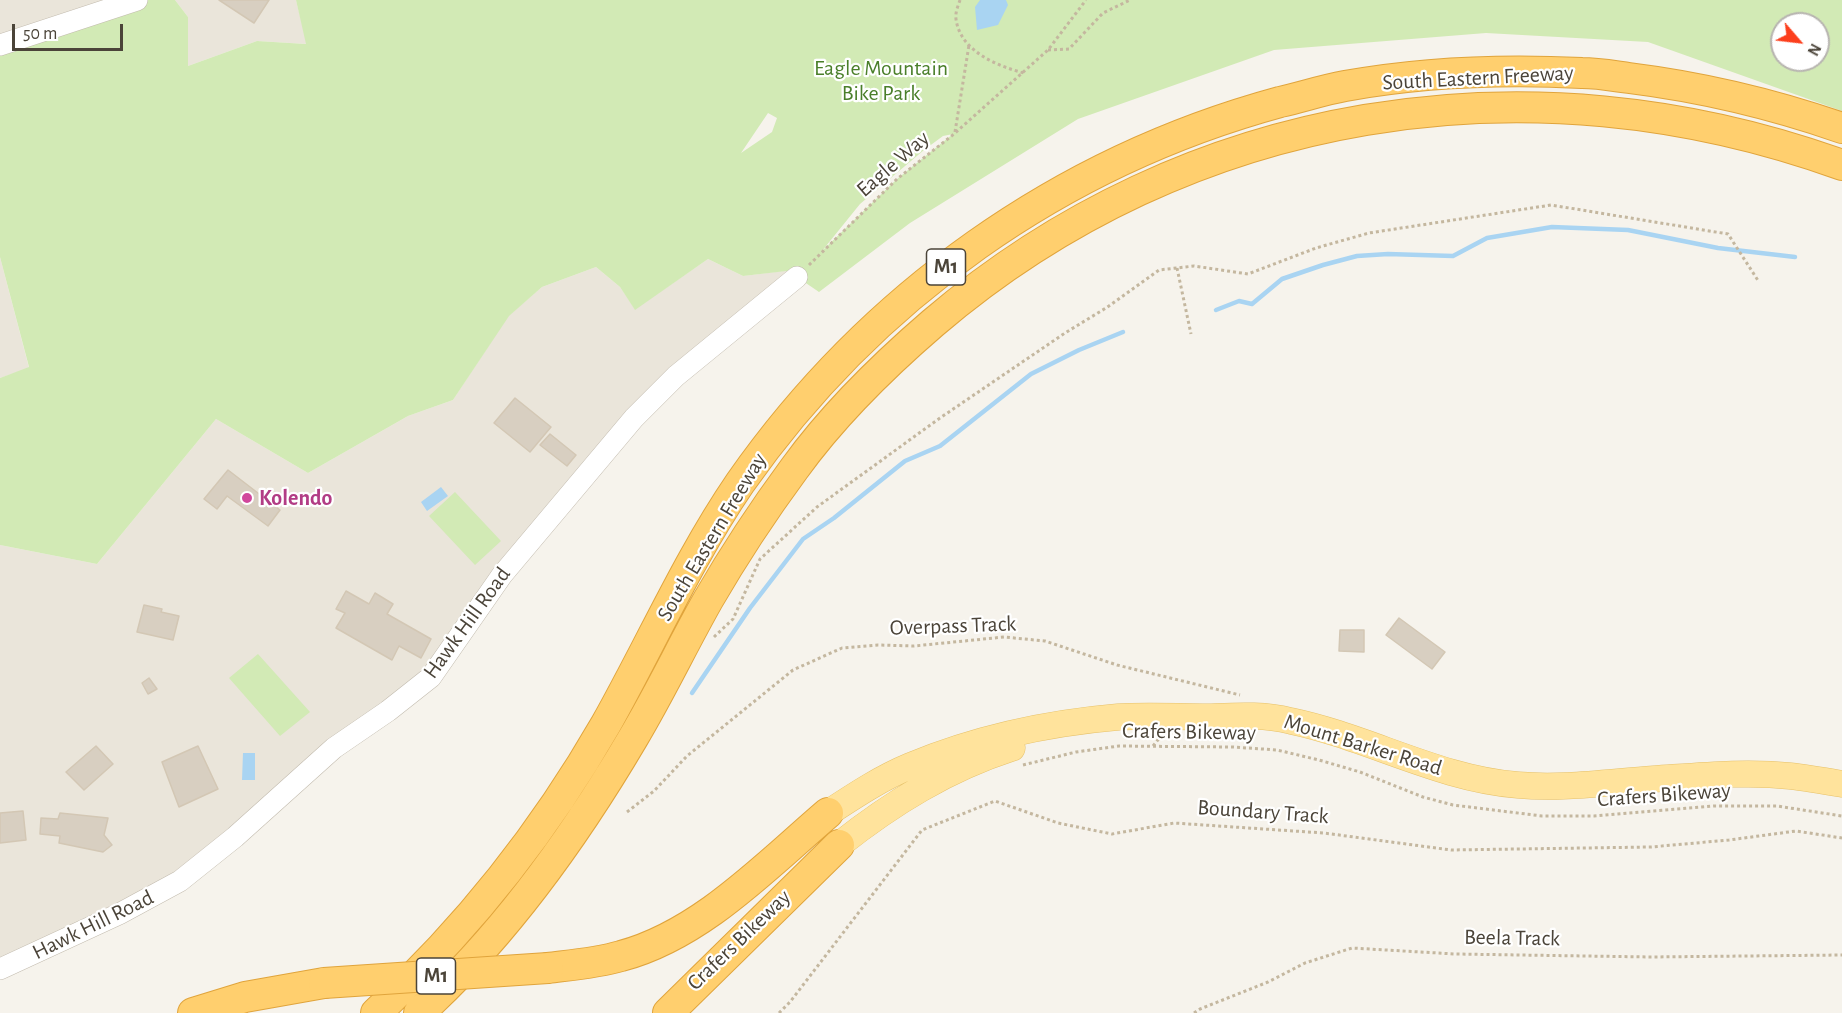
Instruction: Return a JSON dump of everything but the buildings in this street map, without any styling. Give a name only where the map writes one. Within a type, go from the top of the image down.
[{"type":"highway","name":"South Eastern Freeway","points":[[376,1013],[413,978],[472,914],[522,852],[561,798],[607,721],[695,558],[738,486],[784,424],[836,365],[893,310],[956,259],[1022,213],[1092,174],[1164,140],[1239,113],[1344,86],[1423,75],[1503,72],[1597,74],[1665,83],[1744,99],[1812,117],[1842,128]]},
{"type":"highway","name":"South Eastern Freeway","points":[[419,1013],[442,992],[499,929],[547,870],[592,804],[634,736],[709,599],[751,531],[796,465],[849,403],[905,347],[966,295],[1031,249],[1111,204],[1173,175],[1239,151],[1326,126],[1412,112],[1489,107],[1569,107],[1648,116],[1734,132],[1795,148],[1842,165]]},
{"type":"highway","name":"M1","points":[[193,1013],[245,997],[324,983],[548,968],[622,956],[658,943],[702,918],[828,813]]},
{"type":"highway","points":[[668,1013],[839,845]]},
{"type":"main road","name":"Mount Barker Road","points":[[828,813],[864,789],[908,766],[965,746],[1059,724],[1161,716],[1244,715],[1289,720],[1334,732],[1440,769],[1518,786],[1594,784],[1741,774],[1789,776],[1842,784]]},
{"type":"main road","name":"Mount Barker Road","points":[[839,845],[887,808],[922,787],[946,774],[1009,749],[1048,738],[1103,727],[1147,724],[1232,724],[1264,726],[1308,734],[1370,752],[1447,779],[1474,786],[1525,793],[1568,795],[1739,782],[1787,784],[1842,792]]},
{"type":"street","points":[[0,45],[137,0]]},
{"type":"street","name":"Hawk Hill Road","points":[[0,969],[119,914],[180,881],[235,837],[334,748],[354,736],[431,677],[502,575],[634,418],[676,376],[797,277]]},
{"type":"path","points":[[960,0],[955,17],[960,33],[969,45],[990,61],[1024,73]]},
{"type":"path","name":"Eagle Way","points":[[797,277],[897,178],[954,134],[1048,50],[1086,0]]},
{"type":"path","points":[[1048,50],[1069,49],[1103,13],[1130,0]]},
{"type":"path","points":[[954,134],[969,45]]},
{"type":"path","points":[[711,639],[733,619],[760,559],[817,507],[940,418],[1065,333],[1106,308],[1159,270],[1194,266],[1248,274],[1316,248],[1369,233],[1551,205],[1728,234],[1759,282]]},
{"type":"path","points":[[1177,268],[1191,334]]},
{"type":"path","name":"Overpass Track","points":[[627,812],[654,791],[687,756],[793,670],[842,648],[878,645],[914,646],[1004,637],[1045,641],[1117,665],[1245,696]]},
{"type":"path","name":"Crafers Bikeway","points":[[1020,765],[1076,752],[1119,746],[1233,747],[1277,750],[1319,760],[1360,772],[1423,797],[1453,805],[1542,816],[1594,816],[1714,806],[1777,806],[1842,816]]},
{"type":"path","name":"Boundary Track","points":[[779,1013],[850,926],[922,830],[995,801],[1058,824],[1112,834],[1174,822],[1324,832],[1451,850],[1651,847],[1796,831],[1842,838]]},
{"type":"path","name":"Beela Track","points":[[1194,1013],[1268,982],[1305,963],[1352,948],[1455,954],[1617,957],[1842,955]]},
{"type":"shaded area","points":[[0,0],[138,0],[0,45]]},
{"type":"shaded area","points":[[175,0],[296,0],[307,44],[257,41],[188,66],[188,17]]},
{"type":"shaded area","points":[[0,257],[29,368],[0,378]]},
{"type":"shaded area","points":[[708,259],[743,276],[808,268],[676,376],[431,677],[180,881],[0,969],[0,545],[97,564],[216,419],[308,473],[408,416],[453,400],[508,316],[542,287],[596,267],[620,287],[635,309]]},
{"type":"green space","name":"Eagle Mountain Bike Park","points":[[138,0],[175,0],[188,17],[188,66],[257,41],[306,44],[296,0],[1842,0],[1842,111],[1648,42],[1486,33],[1274,50],[1078,119],[910,223],[819,292],[797,277],[804,269],[743,276],[708,259],[635,310],[620,287],[596,267],[542,287],[509,316],[453,400],[408,416],[308,473],[216,419],[97,564],[0,545],[0,378],[29,367],[0,257],[0,45]],"holes":[[[768,113],[777,118],[772,132],[741,153]],[[953,134],[897,179],[822,251],[860,204],[924,150],[943,136]]]},
{"type":"green space","points":[[455,492],[501,541],[475,565],[429,516]]},
{"type":"green space","points":[[258,654],[310,712],[280,736],[229,678]]},
{"type":"water","points":[[980,0],[1006,0],[1008,5],[998,25],[977,30],[975,7]]},
{"type":"water","points":[[441,487],[448,496],[427,511],[421,502]]},
{"type":"water","points":[[243,753],[255,753],[255,780],[242,780]]},
{"type":"waterway","points":[[1216,310],[1239,301],[1252,304],[1282,279],[1357,256],[1388,254],[1453,256],[1487,238],[1552,227],[1628,230],[1718,248],[1795,257]]},
{"type":"waterway","points":[[692,693],[750,608],[803,539],[834,518],[905,461],[940,446],[1031,374],[1079,350],[1123,332]]},
{"type":"place","name":"Kolendo","points":[[247,498]]}]
